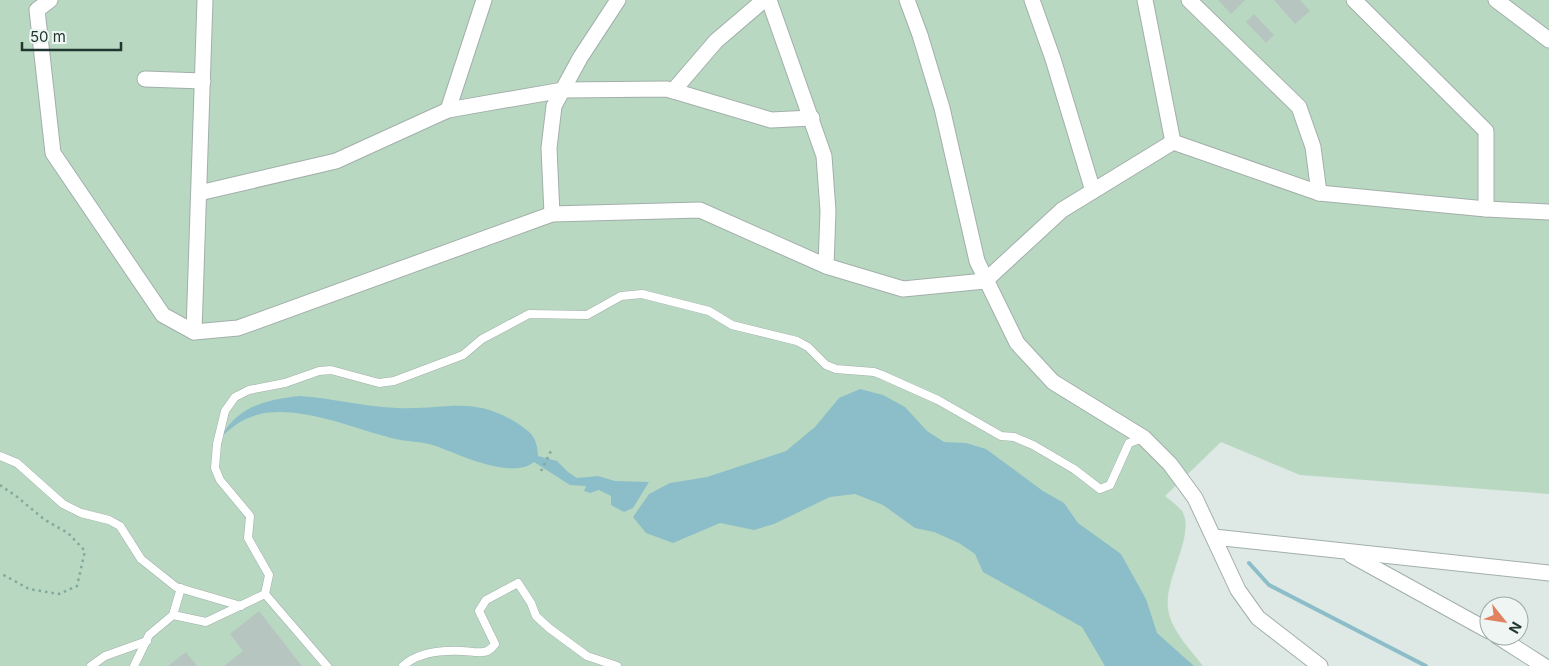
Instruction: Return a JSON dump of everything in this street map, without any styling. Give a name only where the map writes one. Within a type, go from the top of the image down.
[{"type":"street","points":[[50,0],[37,10],[52,153],[163,315],[194,332],[238,328],[552,214],[700,210],[826,266],[903,289],[985,281],[1062,210],[1173,142]]},
{"type":"street","points":[[194,332],[205,0]]},
{"type":"street","points":[[448,110],[484,0]]},
{"type":"street","points":[[552,214],[549,148],[554,106],[618,0]]},
{"type":"street","points":[[673,91],[716,41],[764,0]]},
{"type":"street","points":[[769,0],[824,156],[828,211],[826,266]]},
{"type":"street","points":[[907,0],[942,108],[977,260],[985,281],[1017,343],[1053,382],[1144,438],[1170,464],[1195,498],[1238,590],[1258,618],[1320,666]]},
{"type":"street","points":[[1032,0],[1053,59],[1093,191]]},
{"type":"street","points":[[1145,0],[1173,142]]},
{"type":"street","points":[[1190,0],[1299,107],[1313,147],[1319,193]]},
{"type":"street","points":[[1354,0],[1486,131],[1486,208]]},
{"type":"street","points":[[1496,0],[1549,40]]},
{"type":"street","points":[[145,79],[202,81]]},
{"type":"street","points":[[199,193],[336,161],[448,110],[563,90],[673,91],[771,120],[812,118]]},
{"type":"street","points":[[1173,142],[1319,193],[1549,212]]},
{"type":"street","points":[[1214,537],[1549,573]]},
{"type":"street","points":[[1345,551],[1479,625]]},
{"type":"street","points":[[1513,646],[1544,666]]},
{"type":"lane","points":[[265,594],[269,575],[248,538],[250,516],[220,480],[215,468],[225,411],[235,397],[250,390],[285,383],[319,371],[331,370],[379,383],[394,381],[463,355],[482,339],[529,314],[587,315],[621,296],[642,294],[709,312],[732,326],[797,341],[808,347],[819,359],[836,370],[874,372],[882,375],[958,411],[1000,436],[1014,437],[1033,445],[1074,469],[1100,489],[1110,485],[1129,443],[1144,438]]},
{"type":"lane","points":[[0,456],[17,463],[63,504],[81,513],[109,520],[120,526],[141,560],[176,587],[241,606]]},
{"type":"lane","points":[[403,666],[414,657],[427,654],[450,650],[483,652],[490,650],[495,644],[479,611],[486,600],[518,583],[531,603],[536,616],[548,628],[588,656],[617,666]]},
{"type":"lane","points":[[134,666],[150,635],[173,615],[181,588]]},
{"type":"lane","points":[[173,615],[206,622],[265,594]]},
{"type":"lane","points":[[265,594],[327,666]]},
{"type":"lane","points":[[91,666],[105,656],[147,641]]},
{"type":"path","points":[[541,471],[551,451]]},
{"type":"path","points":[[0,485],[45,520],[68,533],[85,551],[77,586],[59,594],[29,589],[0,573]]},
{"type":"green space","points":[[0,0],[1549,0],[1549,494],[1300,475],[1221,442],[1165,496],[1182,511],[1185,521],[1183,544],[1170,584],[1168,608],[1172,624],[1181,639],[1203,666],[0,666]]},
{"type":"water","points":[[860,389],[883,395],[905,407],[927,431],[944,442],[966,443],[986,449],[1043,491],[1064,503],[1078,523],[1121,554],[1146,599],[1157,633],[1194,666],[1105,666],[1082,627],[983,572],[975,554],[959,543],[934,532],[915,528],[883,505],[855,494],[830,497],[774,524],[754,530],[720,523],[673,543],[646,533],[633,517],[649,494],[670,483],[707,477],[786,451],[815,427],[839,398]]},
{"type":"water","points":[[299,396],[398,408],[472,406],[486,409],[501,414],[517,423],[533,436],[538,456],[557,461],[577,478],[598,476],[615,481],[649,482],[633,508],[624,512],[611,505],[611,496],[599,490],[590,493],[584,491],[586,486],[570,485],[534,462],[524,467],[500,467],[472,460],[431,444],[391,438],[319,417],[280,412],[262,414],[246,419],[221,437],[244,411],[275,400]]},
{"type":"building","points":[[1218,0],[1245,0],[1231,14]]},
{"type":"building","points":[[1274,0],[1300,0],[1310,11],[1295,24]]},
{"type":"building","points":[[1254,14],[1274,35],[1266,43],[1246,22]]},
{"type":"building","points":[[259,611],[302,666],[224,666],[243,651],[230,634]]},
{"type":"building","points":[[186,652],[197,666],[168,666]]},
{"type":"waterway","points":[[1249,563],[1269,585],[1426,666]]}]
